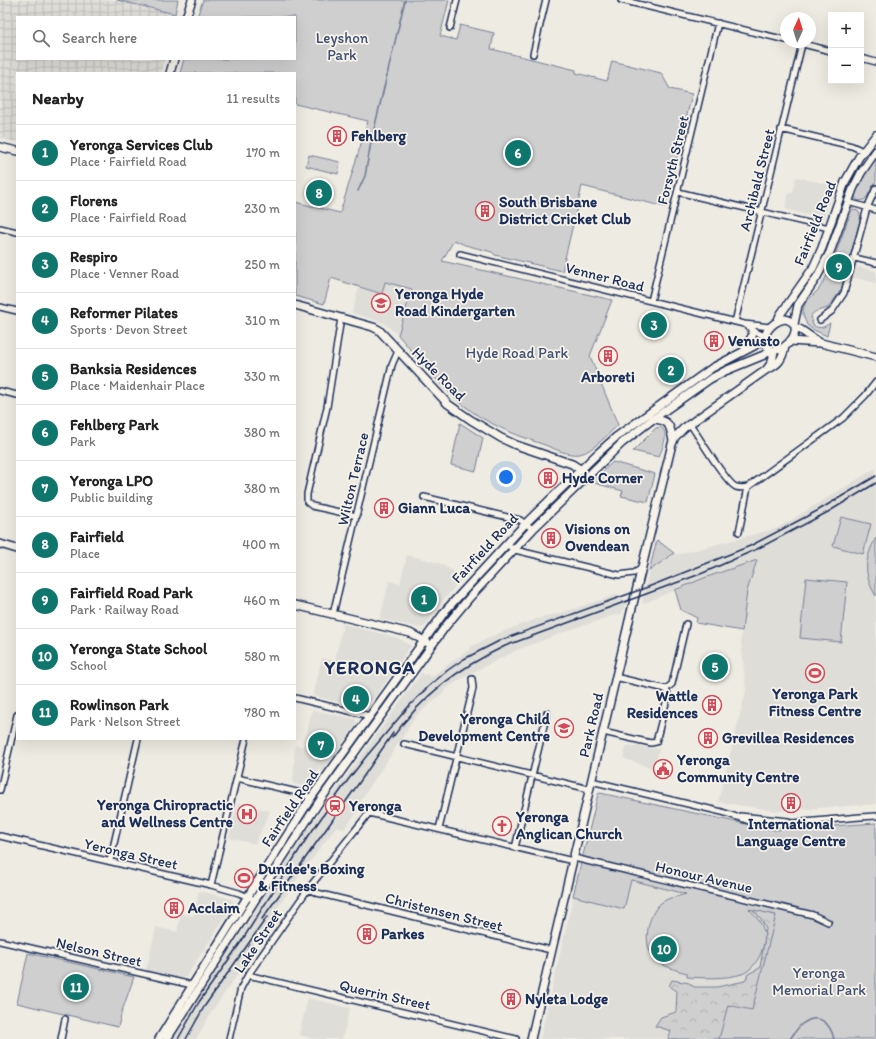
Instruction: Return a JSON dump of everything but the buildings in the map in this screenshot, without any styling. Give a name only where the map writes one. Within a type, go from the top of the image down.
[{"type":"main road","points":[[186,16],[192,0]]},
{"type":"main road","points":[[170,72],[174,60]]},
{"type":"main road","name":"Fairfield Road","points":[[778,320],[813,268],[845,182],[863,151],[876,135]]},
{"type":"main road","points":[[0,147],[16,151]]},
{"type":"main road","name":"Fairfield Road","points":[[795,326],[798,305],[822,269],[861,173],[876,151]]},
{"type":"main road","name":"Hyde Road","points":[[296,305],[380,330],[448,404],[499,437],[516,445],[572,464],[587,476]]},
{"type":"main road","points":[[773,351],[766,345],[764,337],[770,327],[778,320],[788,319],[795,326],[821,343]]},
{"type":"main road","points":[[690,424],[780,361],[788,344],[795,334],[795,326]]},
{"type":"main road","points":[[744,351],[752,334],[752,330]]},
{"type":"main road","name":"Fairfield Road","points":[[159,1039],[311,798],[450,605],[526,523],[580,469],[616,437],[689,383],[723,361],[754,346],[764,337]]},
{"type":"main road","points":[[773,351],[782,349],[788,344],[821,343],[876,357]]},
{"type":"main road","points":[[766,370],[772,362],[773,351]]},
{"type":"main road","name":"Fairfield Road","points":[[167,1039],[321,799],[445,627],[470,597],[532,530],[622,443],[710,379],[724,371],[773,351]]},
{"type":"main road","points":[[653,419],[663,420],[668,424],[673,441]]},
{"type":"main road","name":"Park Road","points":[[531,1039],[669,451],[678,434],[690,424]]},
{"type":"main road","points":[[0,544],[16,549]]},
{"type":"main road","points":[[296,605],[410,633],[425,640],[432,646]]},
{"type":"street","points":[[450,28],[457,0]]},
{"type":"street","points":[[533,54],[546,0]]},
{"type":"street","points":[[621,0],[780,38]]},
{"type":"street","name":"Forsyth Street","points":[[651,301],[718,23]]},
{"type":"street","points":[[816,47],[828,50]]},
{"type":"street","name":"Archibald Street","points":[[735,322],[801,48]]},
{"type":"street","points":[[864,59],[876,62]]},
{"type":"street","points":[[781,129],[852,146],[863,151]]},
{"type":"street","points":[[820,320],[832,311],[841,298],[846,286],[867,208],[876,188]]},
{"type":"street","points":[[678,192],[828,228]]},
{"type":"street","points":[[848,202],[876,210]]},
{"type":"street","points":[[0,228],[16,232]]},
{"type":"street","name":"Venner Road","points":[[460,254],[735,322],[770,327]]},
{"type":"street","points":[[854,258],[876,263]]},
{"type":"street","points":[[0,307],[16,311]]},
{"type":"street","points":[[341,318],[328,407],[307,494],[308,502],[312,506],[356,516]]},
{"type":"street","name":"Venner Road","points":[[744,324],[764,337]]},
{"type":"street","name":"Wilton Terrace","points":[[333,614],[392,365],[398,351]]},
{"type":"street","points":[[690,424],[726,478],[735,486],[744,488],[748,487],[843,418],[865,396],[876,382]]},
{"type":"street","points":[[0,391],[16,395]]},
{"type":"street","points":[[739,532],[748,487]]},
{"type":"street","points":[[424,497],[516,519],[526,523],[532,530]]},
{"type":"street","points":[[507,545],[515,550],[619,575],[634,574],[641,569]]},
{"type":"street","points":[[666,689],[672,684],[686,624]]},
{"type":"street","points":[[616,677],[666,689]]},
{"type":"street","points":[[439,829],[473,688],[472,679]]},
{"type":"street","points":[[603,732],[651,744],[656,742],[668,695],[666,689]]},
{"type":"street","points":[[296,698],[370,716]]},
{"type":"street","points":[[515,848],[547,713]]},
{"type":"street","points":[[0,790],[16,719]]},
{"type":"street","points":[[110,861],[138,740]]},
{"type":"street","points":[[211,885],[246,740]]},
{"type":"street","points":[[404,744],[589,789]]},
{"type":"street","points":[[237,778],[301,793],[311,798]]},
{"type":"street","points":[[591,781],[737,816],[795,822],[876,816]]},
{"type":"street","name":"Lake Street","points":[[228,1039],[241,988],[248,975],[308,889],[366,816],[369,814],[374,814]]},
{"type":"street","name":"Honour Avenue","points":[[374,814],[515,848],[813,915],[828,922]]},
{"type":"street","name":"Yeronga Street","points":[[0,836],[211,885],[248,896],[255,900]]},
{"type":"street","name":"Christensen Street","points":[[308,889],[317,893],[551,950]]},
{"type":"street","name":"Nelson Street","points":[[0,941],[192,986]]},
{"type":"street","name":"Querrin Street","points":[[248,975],[516,1039]]},
{"type":"street","points":[[61,1039],[65,1019]]},
{"type":"shaded area","points":[[0,0],[117,0],[175,14],[174,16],[16,16],[16,60],[164,60],[161,72],[16,72],[16,142],[0,138]]},
{"type":"shaded area","points":[[796,177],[835,186],[823,219],[785,209],[789,193],[793,193]]},
{"type":"shaded area","points":[[858,267],[876,271],[876,283],[855,278]]},
{"type":"shaded area","name":"Yeronga Hyde Road Kindergarten","points":[[385,282],[412,289],[398,335],[384,323],[352,313],[359,287],[382,294]]},
{"type":"shaded area","points":[[876,468],[876,804],[777,811],[718,802],[746,691],[741,639],[747,591],[757,560],[704,578],[642,604],[649,571],[674,553],[676,555],[778,528]]},
{"type":"shaded area","points":[[407,555],[439,563],[463,577],[440,604],[427,624],[421,628],[380,619],[389,581],[400,584]]},
{"type":"shaded area","points":[[618,594],[626,602],[622,613],[575,628],[517,650],[485,666],[454,683],[416,716],[358,805],[362,806],[344,829],[336,827],[300,875],[247,953],[247,961],[212,1011],[196,1039],[173,1039],[189,1011],[308,829],[422,672],[424,675],[427,674],[431,677],[471,648],[470,647],[499,633],[545,616],[558,614]]},
{"type":"shaded area","points":[[343,624],[398,638],[411,646],[374,698],[362,707],[313,696],[322,658],[335,661]]},
{"type":"shaded area","points":[[312,710],[355,719],[357,723],[323,772],[319,769],[309,782],[311,784],[310,785],[302,786],[293,784],[295,745],[304,747]]},
{"type":"shaded area","points":[[627,745],[659,749],[654,769],[623,758]]},
{"type":"shaded area","points":[[238,803],[270,811],[255,844],[229,838]]},
{"type":"shaded area","points":[[580,868],[776,915],[752,1010],[719,1039],[540,1039]]},
{"type":"shaded area","points":[[199,891],[228,898],[233,900],[234,904],[186,977],[180,978],[146,971],[156,927],[177,932],[181,914],[193,916]]},
{"type":"shaded area","points":[[308,998],[350,1008],[342,1039],[314,1039],[299,1035]]},
{"type":"green space","points":[[117,0],[178,0],[175,14]]},
{"type":"green space","points":[[203,0],[449,0],[440,36],[456,40],[460,25],[494,33],[491,49],[576,70],[576,73],[607,81],[612,61],[661,73],[670,89],[692,94],[665,207],[582,186],[562,271],[495,255],[492,252],[465,245],[454,240],[442,261],[612,300],[590,356],[618,425],[590,450],[585,453],[576,454],[567,453],[524,438],[477,415],[464,406],[441,384],[398,335],[412,289],[385,282],[382,294],[331,278],[324,304],[296,296],[296,202],[340,213],[368,121],[296,104],[296,72],[180,72],[184,60],[296,60],[296,16],[197,16]]},
{"type":"green space","points":[[309,155],[340,162],[338,174],[306,166]]},
{"type":"green space","points":[[876,156],[876,181],[867,197],[864,200],[859,201],[855,198],[857,187],[862,176]]},
{"type":"green space","points":[[852,209],[858,211],[861,217],[841,290],[828,308],[814,312],[811,317],[813,325],[820,328],[830,323],[827,336],[807,325],[803,315],[803,310],[805,303],[819,289],[828,274]]},
{"type":"green space","points":[[460,423],[483,438],[476,471],[451,465]]},
{"type":"green space","points":[[661,427],[664,430],[665,437],[659,457],[633,451],[656,428]]},
{"type":"green space","points":[[613,462],[655,474],[648,502],[621,496],[623,491],[591,482]]},
{"type":"green space","points":[[841,517],[871,524],[863,554],[833,546]]},
{"type":"green space","points":[[876,538],[876,596],[867,574],[867,560]]},
{"type":"green space","points":[[657,540],[674,553],[649,571]]},
{"type":"green space","points":[[757,560],[747,591],[742,631],[696,623],[697,618],[681,610],[675,590],[704,578]]},
{"type":"green space","points":[[806,578],[847,582],[841,642],[800,638]]},
{"type":"green space","name":"Yeronga Memorial Park","points":[[600,793],[774,830],[876,823],[876,1039],[719,1039],[728,1005],[752,1010],[776,915],[749,909],[763,929],[764,944],[756,962],[742,974],[708,978],[687,977],[687,973],[670,968],[656,960],[651,955],[647,940],[649,923],[652,915],[656,908],[664,901],[686,894],[631,880],[624,909],[573,896],[598,794]]},
{"type":"green space","points":[[752,909],[776,915],[779,1039],[668,1039],[671,1031],[655,1026],[661,1017],[676,1012],[677,991],[669,986],[672,980],[689,983],[694,987],[717,987],[745,981],[748,974],[760,968],[766,929],[761,919]]},
{"type":"green space","points":[[28,953],[134,977],[118,1027],[17,1003]]},
{"type":"waterway","points":[[358,191],[365,176],[371,142],[405,0]]},
{"type":"waterway","points":[[790,1039],[802,1024],[813,1019],[818,1019],[826,1024],[830,1028],[834,1039]]},
{"type":"railway","points":[[178,1039],[199,1002],[241,942],[305,841],[348,780],[409,706],[448,670],[464,659],[501,640],[648,587],[750,546],[817,511],[876,476]]},
{"type":"railway","points":[[392,738],[416,708],[442,684],[472,664],[505,646],[703,573],[757,549],[828,512],[876,483]]},
{"type":"railway","points":[[262,919],[393,733]]},
{"type":"railway","points":[[186,1039],[204,1007],[267,917]]},
{"type":"place","name":"Fehlberg","points":[[337,136]]},
{"type":"place","name":"Fehlberg Park","points":[[518,153]]},
{"type":"place","name":"Fairfield","points":[[319,193]]},
{"type":"place","name":"South Brisbane District Cricket Club","points":[[485,211]]},
{"type":"place","name":"Fairfield Road Park","points":[[839,267]]},
{"type":"place","name":"Yeronga Hyde Road Kindergarten","points":[[381,303]]},
{"type":"place","name":"Respiro","points":[[654,325]]},
{"type":"place","name":"Venusto","points":[[714,341]]},
{"type":"place","name":"Arboreti","points":[[608,356]]},
{"type":"place","name":"Florens","points":[[671,370]]},
{"type":"place","name":"Hyde Corner","points":[[548,478]]},
{"type":"place","name":"Giann Luca","points":[[384,508]]},
{"type":"place","name":"Visions on Ovendean","points":[[551,538]]},
{"type":"place","name":"Yeronga Services Club","points":[[424,599]]},
{"type":"place","name":"Banksia Residences","points":[[715,667]]},
{"type":"place","name":"Yeronga Park Fitness Centre","points":[[815,673]]},
{"type":"place","name":"Reformer Pilates","points":[[356,699]]},
{"type":"place","name":"Wattle Residences","points":[[712,705]]},
{"type":"place","name":"Yeronga Child Development Centre","points":[[564,728]]},
{"type":"place","name":"Grevillea Residences","points":[[708,738]]},
{"type":"place","name":"Yeronga LPO","points":[[321,745]]},
{"type":"place","name":"Yeronga Community Centre","points":[[663,769]]},
{"type":"place","name":"International Language Centre","points":[[791,803]]},
{"type":"place","name":"Yeronga","points":[[335,806]]},
{"type":"place","name":"Yeronga Chiropractic and Wellness Centre","points":[[247,814]]},
{"type":"place","name":"Yeronga Anglican Church","points":[[502,826]]},
{"type":"place","name":"Dundee's Boxing & Fitness","points":[[244,878]]},
{"type":"place","name":"Acclaim","points":[[174,908]]},
{"type":"place","name":"Parkes","points":[[367,934]]},
{"type":"place","name":"Yeronga State School","points":[[664,949]]},
{"type":"place","name":"Rowlinson Park","points":[[76,987]]},
{"type":"place","name":"Nyleta Lodge","points":[[511,999]]},
{"type":"district","name":"YERONGA","points":[[370,667]]},
{"type":"park label","name":"Leyshon Park","points":[[342,46]]},
{"type":"park label","name":"Hyde Road Park","points":[[517,353]]}]
